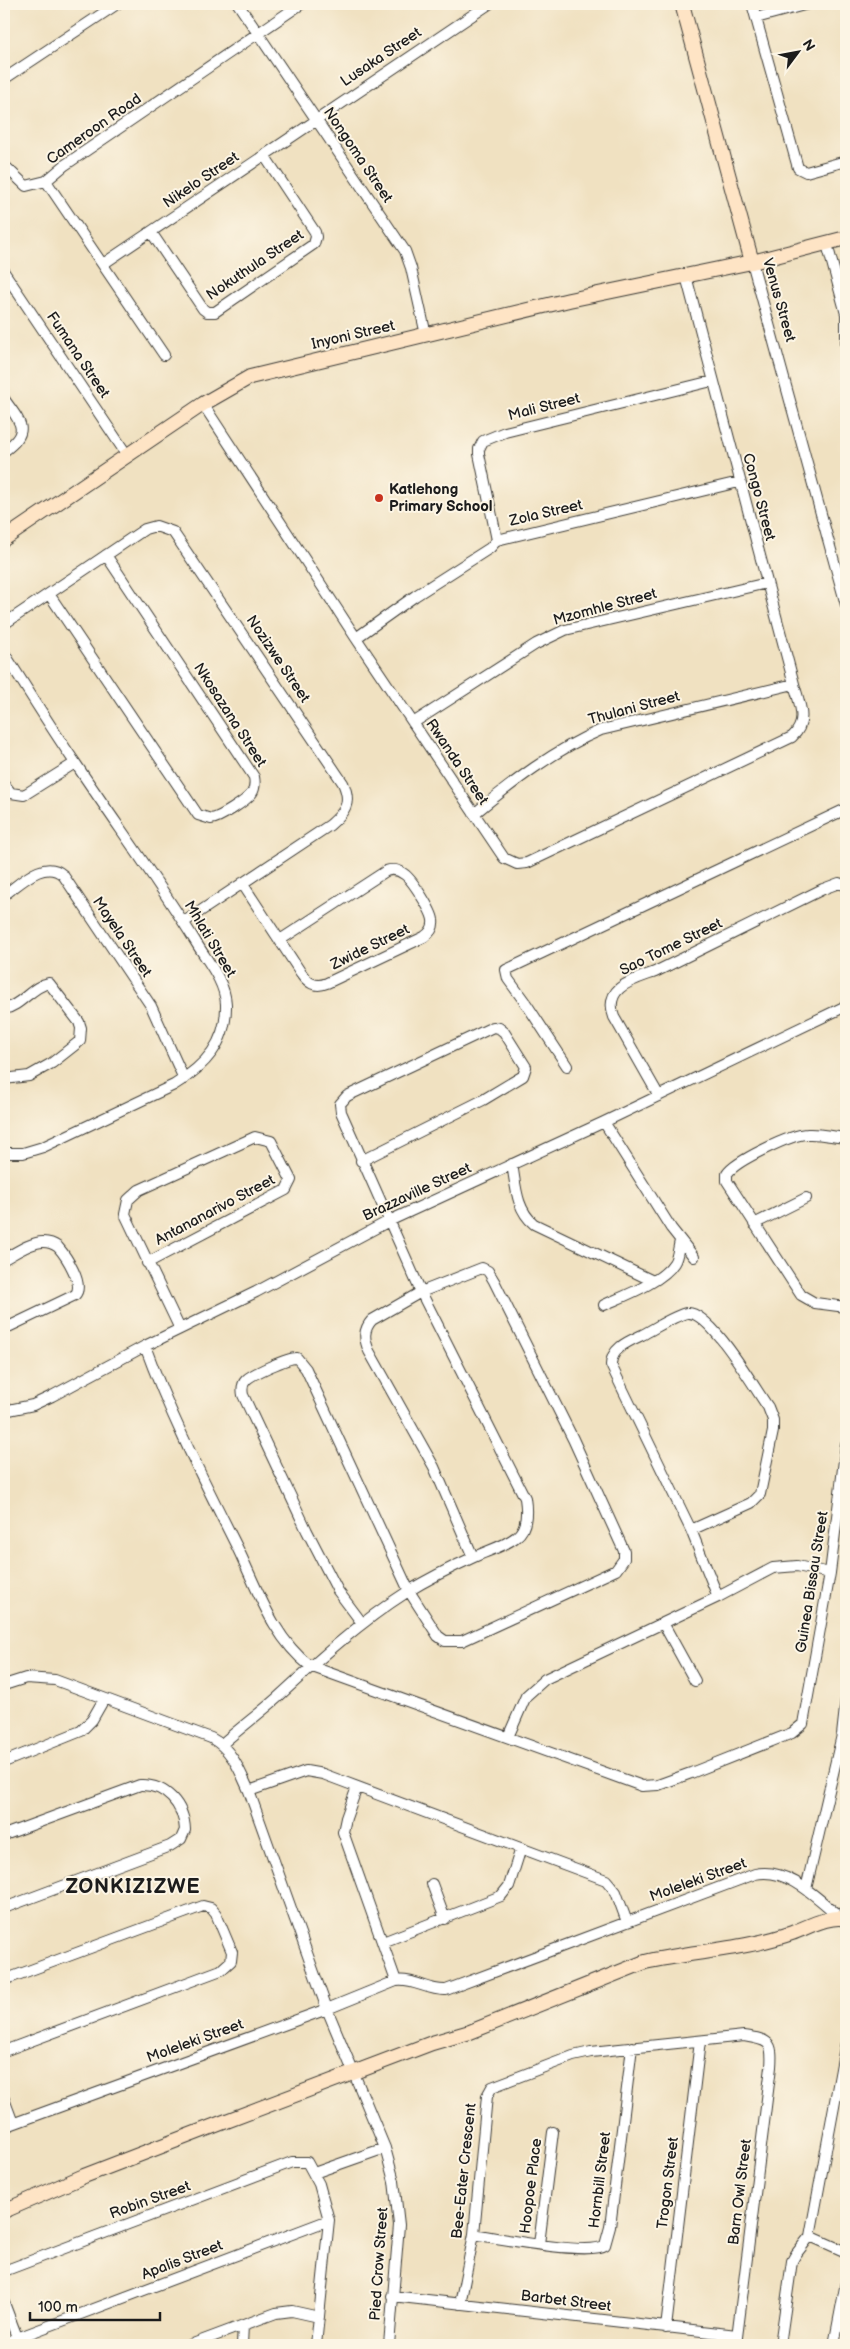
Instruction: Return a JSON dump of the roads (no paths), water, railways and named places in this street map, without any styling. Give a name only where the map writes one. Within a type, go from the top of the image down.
[{"type":"street","points":[[4,79],[117,4]]},
{"type":"street","name":"Nongoma Street","points":[[238,4],[405,251],[412,268],[426,335]]},
{"type":"street","points":[[258,33],[301,4]]},
{"type":"street","name":"Lusaka Street","points":[[316,119],[488,4]]},
{"type":"street","name":"Venus Street","points":[[682,4],[846,605]]},
{"type":"street","points":[[752,4],[798,168],[806,172],[846,161]]},
{"type":"street","points":[[756,18],[808,4]]},
{"type":"street","name":"Cameroon Road","points":[[164,355],[46,181],[65,165],[258,33]]},
{"type":"street","name":"Nikelo Street","points":[[103,264],[316,119]]},
{"type":"street","name":"Nokuthula Street","points":[[151,232],[203,308],[207,312],[215,312],[314,244],[316,240],[315,232],[264,155]]},
{"type":"street","points":[[4,165],[26,186],[46,181]]},
{"type":"street","name":"Inyoni Street","points":[[4,539],[236,383],[264,373],[569,300],[752,262],[846,238]]},
{"type":"street","points":[[827,244],[846,314],[846,351]]},
{"type":"street","name":"Fumana Street","points":[[4,272],[127,455]]},
{"type":"street","name":"Congo Street","points":[[686,276],[712,381],[794,684],[802,719],[801,726]]},
{"type":"street","name":"Mali Street","points":[[497,540],[479,454],[483,441],[505,432],[712,381]]},
{"type":"street","points":[[4,398],[20,422],[21,431],[17,442],[4,451]]},
{"type":"street","name":"Rwanda Street","points":[[203,404],[356,638],[504,858],[517,864],[527,863],[792,737],[801,726]]},
{"type":"street","name":"Zola Street","points":[[356,638],[415,596],[490,548],[497,540],[740,482]]},
{"type":"street","name":"Nozizwe Street","points":[[4,624],[145,529],[156,526],[173,532],[346,790],[347,798],[343,813],[330,825],[184,922]]},
{"type":"street","name":"Nkosazana Street","points":[[49,594],[198,815],[211,819],[226,813],[251,794],[254,787],[254,777],[106,555]]},
{"type":"street","name":"Mzomhle Street","points":[[413,723],[536,644],[565,630],[767,583]]},
{"type":"street","name":"Mhlati Street","points":[[4,653],[75,763],[184,922],[221,982],[226,1005],[224,1027],[209,1059],[184,1079],[44,1147],[22,1153],[4,1153]]},
{"type":"street","name":"Thulani Street","points":[[474,814],[530,770],[585,737],[601,730],[794,684]]},
{"type":"street","points":[[4,784],[11,793],[24,795],[75,763]]},
{"type":"street","points":[[567,1066],[508,980],[506,970],[846,809]]},
{"type":"street","name":"Mayela Street","points":[[4,895],[44,869],[54,869],[63,875],[150,1006],[184,1079]]},
{"type":"street","name":"Zwide Street","points":[[242,883],[280,940],[306,979],[312,984],[320,986],[424,937],[430,932],[433,921],[427,907],[406,875],[386,870],[280,940]]},
{"type":"street","name":"Sao Tome Street","points":[[658,1096],[614,1017],[611,1003],[616,991],[630,982],[655,972],[823,889],[839,883],[846,886]]},
{"type":"street","points":[[4,1009],[15,1005],[49,983],[79,1022],[81,1036],[80,1041],[75,1046],[52,1063],[28,1076],[4,1079]]},
{"type":"street","name":"Brazzaville Street","points":[[4,1411],[34,1405],[145,1346],[256,1292],[389,1221],[846,1008]]},
{"type":"street","points":[[4,1683],[26,1678],[55,1680],[203,1735],[222,1744],[310,1666],[350,1636],[362,1623],[409,1590],[473,1557],[516,1538],[521,1532],[526,1516],[525,1498],[421,1292],[361,1161],[341,1112],[340,1104],[342,1100],[493,1027],[504,1032],[526,1067],[523,1076],[484,1100],[361,1161]]},
{"type":"street","points":[[604,1122],[680,1241],[694,1257]]},
{"type":"street","points":[[846,1138],[806,1134],[793,1136],[730,1170],[727,1181],[801,1295],[815,1303],[846,1307]]},
{"type":"street","name":"Antananarivo Street","points":[[147,1263],[286,1190],[291,1180],[271,1141],[255,1137],[139,1190],[131,1196],[125,1206],[125,1214],[147,1263],[180,1329]]},
{"type":"street","points":[[512,1164],[521,1208],[525,1216],[534,1224],[653,1281]]},
{"type":"street","points":[[754,1224],[806,1198]]},
{"type":"street","points":[[604,1305],[653,1281],[673,1265],[680,1241]]},
{"type":"street","points":[[4,1258],[37,1243],[52,1244],[60,1250],[77,1278],[79,1288],[75,1295],[4,1330]]},
{"type":"street","points":[[362,1623],[338,1591],[248,1407],[242,1391],[247,1379],[288,1358],[293,1357],[301,1361],[314,1384],[409,1590],[438,1636],[451,1642],[462,1641],[616,1570],[621,1565],[624,1554],[573,1439],[490,1273],[482,1268],[475,1269],[421,1292],[372,1320],[364,1336],[369,1350],[434,1467],[473,1557]]},
{"type":"street","points":[[691,1530],[751,1502],[760,1494],[772,1440],[773,1420],[768,1407],[712,1328],[699,1316],[686,1313],[623,1344],[612,1358],[611,1365],[691,1530],[718,1597]]},
{"type":"street","points":[[145,1346],[184,1440],[274,1622],[290,1648],[310,1666],[508,1736],[526,1696],[542,1681],[718,1597],[764,1572],[782,1566],[797,1566],[830,1573]]},
{"type":"street","name":"Guinea Bissau Street","points":[[508,1736],[642,1786],[650,1787],[691,1773],[792,1732],[803,1724],[830,1573],[846,1444]]},
{"type":"street","points":[[664,1623],[695,1682]]},
{"type":"street","points":[[4,1762],[81,1731],[92,1720],[104,1699]]},
{"type":"street","points":[[806,1889],[844,1737],[846,1700]]},
{"type":"street","name":"Pied Crow Street","points":[[222,1744],[236,1763],[249,1791],[327,2009],[385,2148],[394,2181],[400,2216],[388,2345]]},
{"type":"street","points":[[249,1791],[306,1771],[316,1771],[609,1882],[616,1892],[627,1922]]},
{"type":"street","points":[[4,1835],[140,1785],[161,1789],[171,1796],[178,1808],[185,1830],[181,1839],[170,1846],[4,1908]]},
{"type":"street","points":[[357,1787],[346,1818],[344,1832],[396,1981]]},
{"type":"street","points":[[383,1942],[501,1896],[509,1886],[521,1848]]},
{"type":"street","name":"Moleleki Street","points":[[8,2125],[327,2009],[396,1981],[404,1980],[438,1990],[446,1990],[764,1872],[783,1877],[806,1889],[843,1918]]},
{"type":"street","points":[[432,1884],[445,1919]]},
{"type":"street","points":[[4,1980],[203,1906],[211,1908],[216,1914],[232,1952],[231,1961],[221,1970],[4,2051]]},
{"type":"street","points":[[4,2211],[93,2173],[353,2073],[501,2020],[578,1987],[645,1962],[674,1955],[766,1942],[843,1918]]},
{"type":"street","name":"Bee-Eater Crescent","points":[[460,2304],[474,2234],[489,2090],[572,2056],[610,2049],[744,2036],[762,2039],[769,2044]]},
{"type":"street","name":"Trogon Street","points":[[666,2328],[700,2041]]},
{"type":"street","points":[[780,2345],[792,2261],[810,2236],[846,2042]]},
{"type":"street","name":"Barn Owl Street","points":[[737,2340],[772,2068],[772,2051],[769,2044]]},
{"type":"street","name":"Hornbill Street","points":[[474,2234],[539,2244],[595,2248],[602,2247],[606,2243],[632,2047]]},
{"type":"street","points":[[4,2098],[8,2125]]},
{"type":"street","name":"Hoopoe Place","points":[[539,2244],[553,2132]]},
{"type":"street","points":[[316,2345],[329,2220],[314,2173],[385,2148]]},
{"type":"street","name":"Robin Street","points":[[4,2271],[292,2162],[307,2162],[314,2173]]},
{"type":"street","name":"Apalis Street","points":[[4,2343],[18,2342],[329,2220]]},
{"type":"street","points":[[810,2236],[846,2252]]},
{"type":"street","points":[[834,2345],[846,2282]]},
{"type":"street","name":"Barbet Street","points":[[392,2296],[666,2328],[737,2340]]},
{"type":"street","points":[[4,2304],[18,2342]]},
{"type":"street","points":[[190,2345],[281,2311],[319,2316]]},
{"type":"street","points":[[242,2345],[243,2325]]},
{"type":"place","name":"Katlehong Primary School","points":[[379,498]]},
{"type":"district","name":"ZONKIZIZWE","points":[[133,1887]]}]
